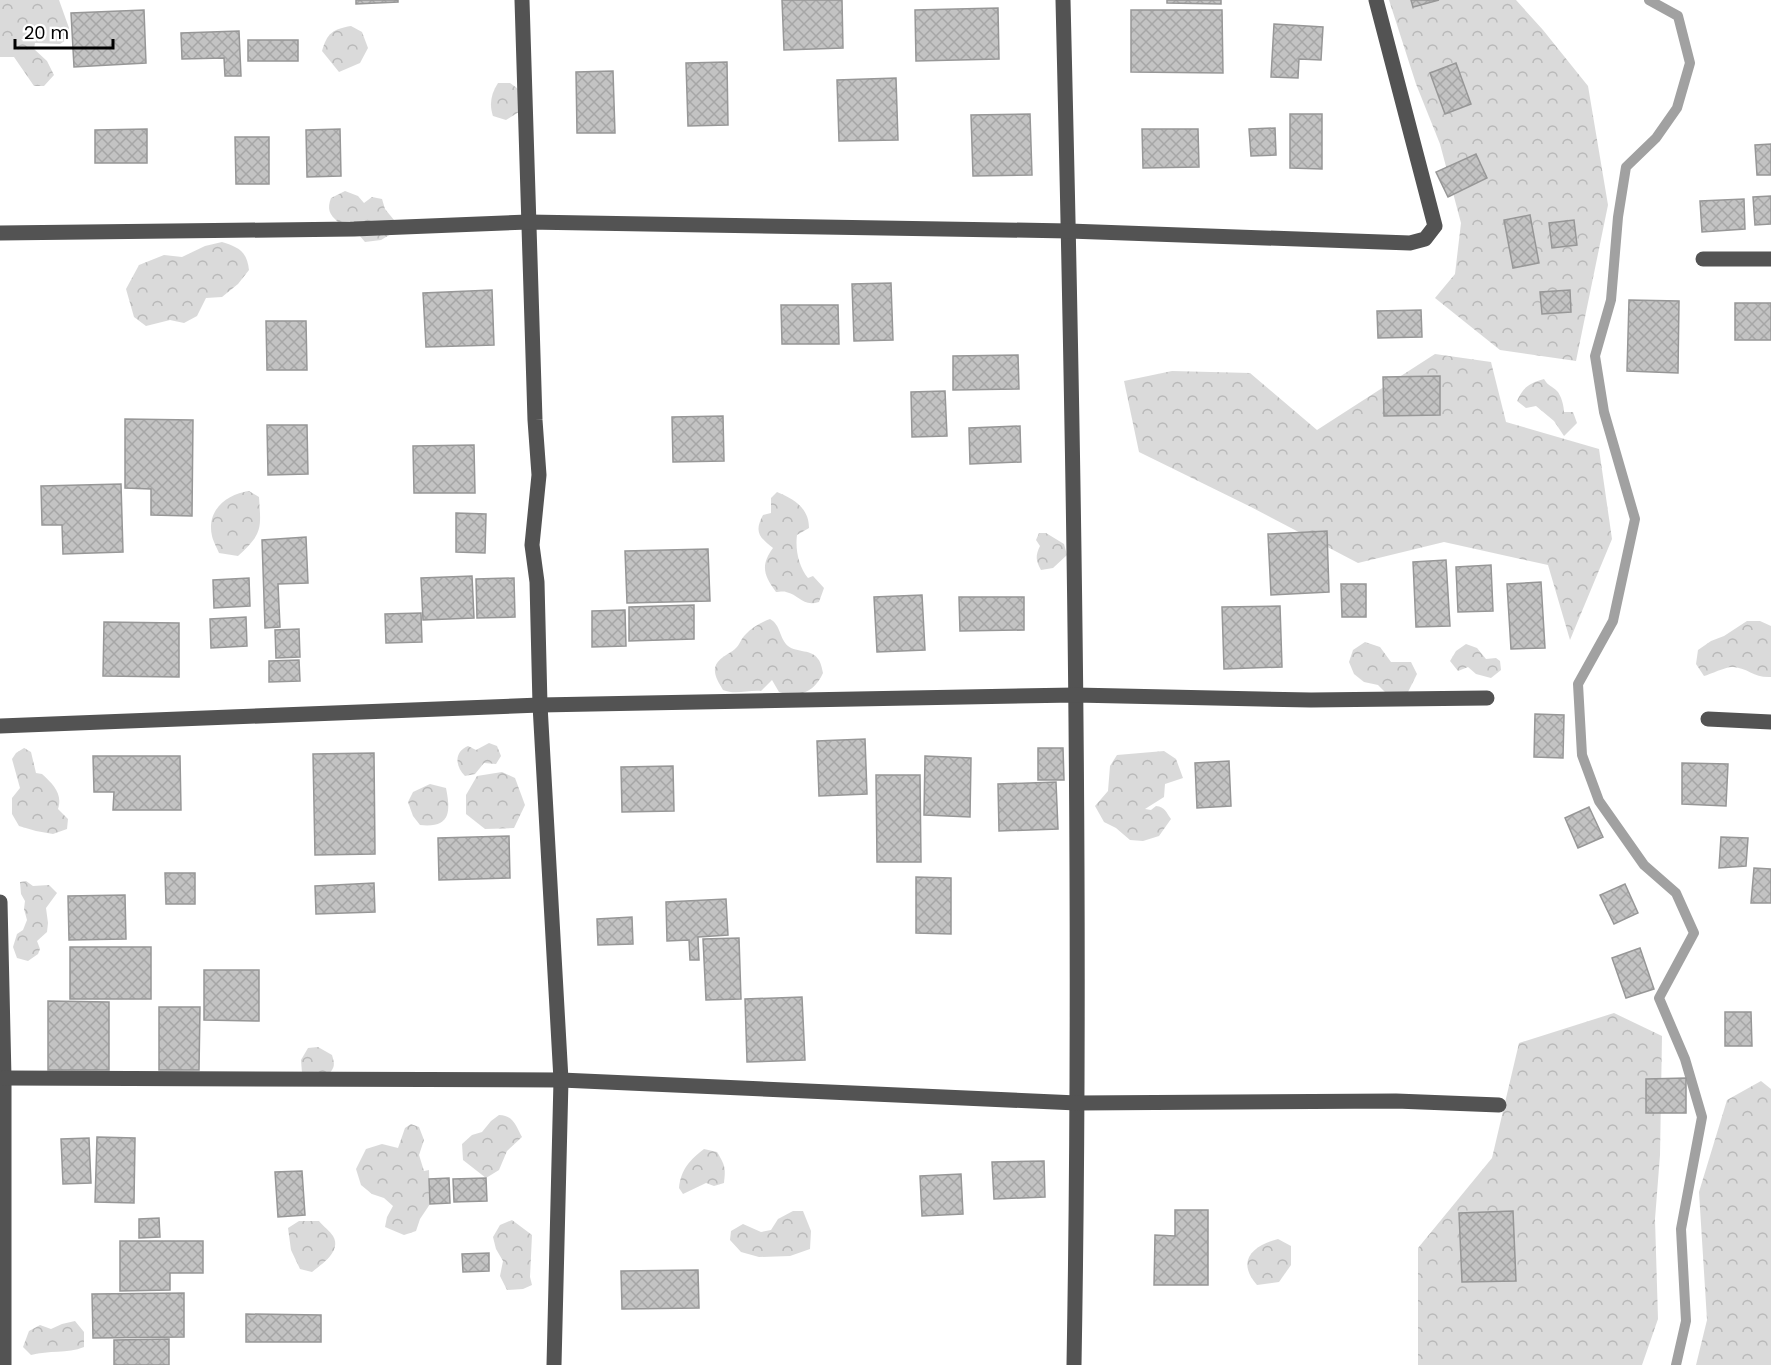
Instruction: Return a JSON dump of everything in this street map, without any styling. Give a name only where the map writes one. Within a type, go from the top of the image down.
[{"type":"street","points":[[522,0],[535,420],[539,475],[532,545],[537,582],[540,705],[561,1080],[554,1365]]},
{"type":"street","points":[[1063,0],[1069,231],[1075,696],[1077,1103],[1074,1365]]},
{"type":"street","points":[[0,233],[354,229],[528,222],[1069,231],[1410,243],[1425,239],[1435,226],[1376,0]]},
{"type":"street","points":[[1703,259],[1771,259]]},
{"type":"street","points":[[0,726],[540,705],[1075,696],[1311,700],[1487,698]]},
{"type":"street","points":[[1708,719],[1771,722]]},
{"type":"street","points":[[0,902],[4,1078],[2,1290],[4,1365]]},
{"type":"street","points":[[4,1078],[561,1080],[1077,1103],[1396,1101],[1499,1105]]},
{"type":"green space","points":[[0,0],[59,0],[69,28],[69,38],[60,44],[35,43],[34,49],[47,61],[54,75],[44,86],[34,86],[14,57],[0,57]]},
{"type":"green space","points":[[1389,0],[1516,0],[1588,86],[1608,205],[1576,361],[1500,350],[1435,298],[1455,274],[1461,223],[1440,144],[1416,84]]},
{"type":"green space","points":[[351,26],[362,32],[368,48],[360,63],[339,72],[322,51],[326,40],[332,33]]},
{"type":"green space","points":[[498,83],[510,83],[521,91],[519,112],[506,120],[493,116],[492,112],[491,99]]},
{"type":"green space","points":[[345,191],[358,196],[364,203],[372,197],[382,199],[385,209],[394,220],[391,234],[381,240],[365,242],[350,221],[338,222],[330,211],[330,202],[331,198]]},
{"type":"green space","points":[[222,242],[237,248],[246,258],[249,270],[238,284],[222,297],[206,298],[197,316],[184,323],[170,320],[146,326],[134,317],[126,289],[139,265],[164,255],[182,257],[205,246]]},
{"type":"green space","points":[[1435,354],[1491,362],[1506,422],[1599,449],[1612,539],[1570,640],[1548,565],[1444,542],[1358,563],[1139,452],[1124,381],[1172,371],[1250,373],[1317,430]]},
{"type":"green space","points":[[1544,379],[1558,393],[1564,412],[1573,412],[1577,423],[1564,436],[1554,421],[1536,406],[1526,408],[1517,401],[1528,386]]},
{"type":"green space","points":[[249,491],[259,497],[259,530],[252,542],[238,556],[219,553],[211,527],[215,511],[226,500]]},
{"type":"green space","points":[[777,492],[795,501],[806,515],[809,528],[797,535],[797,552],[802,569],[808,578],[813,576],[824,588],[819,602],[809,603],[791,593],[776,592],[766,575],[766,560],[773,548],[759,534],[759,526],[763,515],[771,513],[771,498]]},
{"type":"green space","points":[[1039,533],[1046,533],[1064,544],[1067,555],[1053,568],[1041,570],[1038,564],[1037,556],[1040,546],[1036,540]]},
{"type":"green space","points":[[770,619],[788,646],[812,654],[819,660],[823,673],[818,681],[808,691],[794,695],[779,692],[772,680],[761,691],[723,690],[715,674],[718,662],[737,647],[751,629]]},
{"type":"green space","points":[[1747,621],[1760,621],[1771,626],[1771,677],[1760,676],[1733,667],[1704,676],[1696,664],[1698,650]]},
{"type":"green space","points":[[1365,642],[1380,647],[1391,662],[1411,662],[1417,674],[1406,696],[1389,696],[1378,685],[1364,682],[1354,674],[1349,662],[1353,650]]},
{"type":"green space","points":[[1466,644],[1477,648],[1486,659],[1496,658],[1500,661],[1501,670],[1491,678],[1476,674],[1468,667],[1458,671],[1450,661],[1456,651]]},
{"type":"green space","points":[[489,743],[497,746],[501,756],[496,764],[484,763],[475,774],[465,776],[458,764],[460,752],[468,746],[476,750]]},
{"type":"green space","points":[[24,748],[31,752],[36,773],[42,774],[56,790],[59,799],[58,809],[68,819],[67,829],[53,834],[36,831],[19,826],[12,814],[12,798],[20,788],[12,759]]},
{"type":"green space","points":[[1164,751],[1176,759],[1183,778],[1165,784],[1164,797],[1145,809],[1161,807],[1171,819],[1159,836],[1143,841],[1130,840],[1116,828],[1104,822],[1095,806],[1108,791],[1110,766],[1117,755]]},
{"type":"green space","points":[[502,772],[515,778],[525,805],[514,828],[485,829],[466,814],[466,795],[477,776]]},
{"type":"green space","points":[[430,784],[446,788],[448,811],[443,821],[437,824],[420,825],[413,816],[408,802],[413,792]]},
{"type":"green space","points":[[26,881],[33,886],[49,885],[57,893],[46,908],[47,932],[37,941],[40,949],[38,954],[28,961],[17,958],[13,947],[17,934],[23,930],[27,920],[20,882]]},
{"type":"green space","points":[[1614,1013],[1662,1036],[1660,1155],[1655,1219],[1658,1319],[1642,1365],[1418,1365],[1418,1248],[1492,1158],[1519,1043]]},
{"type":"green space","points":[[318,1047],[332,1055],[334,1066],[332,1070],[328,1075],[302,1073],[301,1060],[308,1048]]},
{"type":"green space","points":[[1761,1081],[1771,1089],[1771,1365],[1696,1365],[1707,1320],[1699,1192],[1727,1100]]},
{"type":"green space","points":[[499,1115],[511,1119],[522,1137],[507,1151],[499,1170],[486,1178],[463,1160],[462,1144],[472,1135],[482,1132]]},
{"type":"green space","points":[[411,1124],[419,1127],[424,1140],[419,1155],[424,1171],[429,1170],[430,1204],[420,1219],[416,1231],[404,1235],[385,1227],[393,1206],[361,1185],[356,1169],[366,1149],[382,1144],[398,1148],[405,1128]]},
{"type":"green space","points":[[704,1149],[717,1152],[720,1156],[724,1167],[724,1183],[714,1186],[706,1183],[683,1194],[679,1188],[684,1170],[690,1161]]},
{"type":"green space","points":[[793,1211],[803,1211],[811,1231],[810,1249],[790,1256],[759,1257],[741,1252],[730,1240],[731,1231],[743,1224],[761,1232],[771,1230],[778,1219]]},
{"type":"green space","points":[[512,1220],[532,1235],[530,1277],[532,1285],[523,1289],[507,1290],[500,1276],[503,1261],[496,1249],[493,1237],[500,1225]]},
{"type":"green space","points":[[299,1221],[319,1221],[332,1234],[335,1242],[330,1257],[312,1272],[300,1269],[291,1250],[288,1228]]},
{"type":"green space","points":[[1278,1239],[1291,1246],[1291,1265],[1279,1282],[1257,1285],[1248,1269],[1250,1256],[1254,1250]]},
{"type":"green space","points":[[75,1321],[84,1332],[84,1347],[31,1355],[23,1347],[29,1331],[40,1325],[51,1329]]},
{"type":"building","points":[[356,0],[398,0],[398,2],[356,4]]},
{"type":"building","points":[[782,0],[842,0],[843,48],[784,50]]},
{"type":"building","points":[[1167,0],[1221,0],[1221,4],[1167,3]]},
{"type":"building","points":[[1411,0],[1439,0],[1413,7]]},
{"type":"building","points":[[998,8],[999,59],[916,61],[915,10]]},
{"type":"building","points":[[144,10],[146,63],[74,67],[71,13]]},
{"type":"building","points":[[1131,10],[1222,10],[1223,73],[1131,72]]},
{"type":"building","points":[[1274,24],[1323,27],[1321,60],[1299,59],[1298,78],[1271,77]]},
{"type":"building","points":[[239,31],[241,76],[225,76],[224,58],[182,59],[181,33]]},
{"type":"building","points":[[248,40],[298,40],[298,61],[248,61]]},
{"type":"building","points":[[727,62],[728,125],[688,126],[686,63]]},
{"type":"building","points":[[1456,63],[1471,104],[1445,114],[1430,73]]},
{"type":"building","points":[[613,71],[615,133],[577,133],[576,72]]},
{"type":"building","points":[[896,78],[898,140],[839,141],[837,80]]},
{"type":"building","points":[[1030,114],[1032,175],[973,176],[971,115]]},
{"type":"building","points":[[1290,114],[1322,114],[1322,169],[1290,168]]},
{"type":"building","points":[[1275,128],[1276,155],[1251,156],[1249,129]]},
{"type":"building","points":[[147,129],[147,163],[95,163],[95,130]]},
{"type":"building","points":[[340,129],[341,176],[307,177],[306,130]]},
{"type":"building","points":[[1142,129],[1198,129],[1199,167],[1143,168]]},
{"type":"building","points":[[235,137],[269,137],[269,184],[236,184]]},
{"type":"building","points":[[1771,144],[1771,175],[1757,175],[1755,145]]},
{"type":"building","points":[[1476,154],[1487,178],[1448,197],[1436,172]]},
{"type":"building","points":[[1771,196],[1771,224],[1755,225],[1753,197]]},
{"type":"building","points":[[1744,199],[1745,229],[1702,232],[1700,201]]},
{"type":"building","points":[[1530,215],[1539,263],[1513,268],[1504,220]]},
{"type":"building","points":[[1574,220],[1577,245],[1552,248],[1549,223]]},
{"type":"building","points":[[891,283],[893,340],[854,341],[852,284]]},
{"type":"building","points":[[492,290],[494,345],[426,347],[423,293]]},
{"type":"building","points":[[1570,290],[1571,312],[1542,314],[1540,292]]},
{"type":"building","points":[[1629,300],[1679,301],[1678,373],[1627,371]]},
{"type":"building","points":[[1735,303],[1771,303],[1771,340],[1735,340]]},
{"type":"building","points":[[781,305],[838,305],[839,344],[782,344]]},
{"type":"building","points":[[1421,310],[1422,337],[1378,338],[1377,311]]},
{"type":"building","points":[[266,321],[306,321],[307,370],[267,370]]},
{"type":"building","points":[[1018,355],[1019,389],[953,390],[953,356]]},
{"type":"building","points":[[1440,376],[1440,415],[1384,416],[1383,377]]},
{"type":"building","points":[[945,391],[947,436],[912,437],[911,392]]},
{"type":"building","points":[[723,416],[724,461],[673,462],[672,417]]},
{"type":"building","points":[[125,419],[193,420],[192,516],[151,515],[151,489],[125,488]]},
{"type":"building","points":[[267,425],[307,425],[308,474],[268,475]]},
{"type":"building","points":[[1020,426],[1021,462],[970,464],[969,428]]},
{"type":"building","points":[[474,445],[475,493],[414,493],[413,446]]},
{"type":"building","points":[[121,484],[123,552],[63,554],[62,525],[42,525],[41,486]]},
{"type":"building","points":[[456,513],[486,514],[485,553],[456,552]]},
{"type":"building","points":[[1327,531],[1329,592],[1271,595],[1268,534]]},
{"type":"building","points":[[306,537],[308,583],[278,584],[280,627],[265,628],[262,540]]},
{"type":"building","points":[[708,549],[710,601],[627,603],[625,551]]},
{"type":"building","points":[[1446,560],[1450,626],[1416,627],[1413,562]]},
{"type":"building","points":[[1491,565],[1493,611],[1458,612],[1456,567]]},
{"type":"building","points":[[472,576],[474,618],[423,620],[421,578]]},
{"type":"building","points":[[249,578],[250,606],[214,608],[213,580]]},
{"type":"building","points":[[514,578],[515,617],[477,618],[476,579]]},
{"type":"building","points":[[1541,582],[1545,648],[1511,649],[1507,584]]},
{"type":"building","points":[[1341,584],[1366,584],[1366,617],[1342,617]]},
{"type":"building","points":[[922,595],[925,650],[877,652],[874,597]]},
{"type":"building","points":[[959,597],[1024,597],[1024,630],[960,631]]},
{"type":"building","points":[[694,605],[694,639],[629,641],[629,607]]},
{"type":"building","points":[[1280,606],[1282,667],[1224,669],[1222,607]]},
{"type":"building","points":[[625,610],[626,646],[592,647],[592,611]]},
{"type":"building","points":[[421,613],[422,642],[386,643],[385,614]]},
{"type":"building","points":[[246,617],[247,646],[211,648],[210,619]]},
{"type":"building","points":[[104,622],[179,623],[179,677],[103,676]]},
{"type":"building","points":[[299,629],[300,657],[276,658],[275,630]]},
{"type":"building","points":[[299,660],[300,681],[269,682],[269,661]]},
{"type":"building","points":[[1535,714],[1564,715],[1563,758],[1534,757]]},
{"type":"building","points":[[865,739],[867,794],[819,796],[817,741]]},
{"type":"building","points":[[1038,748],[1063,748],[1064,780],[1038,780]]},
{"type":"building","points":[[374,753],[375,854],[315,855],[313,754]]},
{"type":"building","points":[[93,756],[180,756],[181,810],[113,810],[114,792],[94,792]]},
{"type":"building","points":[[925,756],[971,758],[970,817],[924,815]]},
{"type":"building","points":[[1229,761],[1231,806],[1197,808],[1195,763]]},
{"type":"building","points":[[1682,763],[1728,764],[1726,806],[1682,804]]},
{"type":"building","points":[[673,766],[674,811],[622,812],[621,767]]},
{"type":"building","points":[[876,775],[920,775],[921,862],[877,862]]},
{"type":"building","points":[[1056,782],[1058,829],[999,831],[998,784]]},
{"type":"building","points":[[1589,807],[1603,837],[1578,848],[1565,818]]},
{"type":"building","points":[[509,836],[510,878],[439,880],[438,838]]},
{"type":"building","points":[[1721,837],[1748,838],[1746,866],[1719,868]]},
{"type":"building","points":[[1754,868],[1771,869],[1771,903],[1751,903]]},
{"type":"building","points":[[165,873],[195,873],[195,904],[166,904]]},
{"type":"building","points":[[916,877],[951,878],[951,934],[916,933]]},
{"type":"building","points":[[374,883],[375,912],[316,914],[315,886]]},
{"type":"building","points":[[1625,884],[1638,913],[1614,924],[1600,895]]},
{"type":"building","points":[[125,895],[126,939],[69,940],[68,896]]},
{"type":"building","points":[[726,899],[728,935],[698,937],[699,960],[690,960],[689,940],[667,941],[666,902]]},
{"type":"building","points":[[632,917],[633,944],[598,945],[597,919]]},
{"type":"building","points":[[739,938],[741,999],[706,1000],[703,939]]},
{"type":"building","points":[[70,947],[151,947],[151,999],[70,999]]},
{"type":"building","points":[[1640,948],[1654,989],[1626,998],[1612,958]]},
{"type":"building","points":[[204,970],[259,970],[259,1021],[204,1020]]},
{"type":"building","points":[[802,997],[805,1060],[747,1062],[745,999]]},
{"type":"building","points":[[48,1001],[109,1002],[109,1070],[48,1070]]},
{"type":"building","points":[[159,1007],[200,1007],[199,1070],[159,1070]]},
{"type":"building","points":[[1725,1012],[1751,1012],[1752,1046],[1725,1046]]},
{"type":"building","points":[[1686,1078],[1686,1113],[1646,1113],[1646,1079]]},
{"type":"building","points":[[97,1137],[135,1138],[134,1203],[95,1202]]},
{"type":"building","points":[[89,1138],[91,1183],[63,1184],[61,1139]]},
{"type":"building","points":[[1044,1161],[1045,1197],[994,1199],[992,1162]]},
{"type":"building","points":[[302,1171],[305,1215],[278,1217],[275,1172]]},
{"type":"building","points":[[961,1174],[963,1214],[922,1216],[920,1176]]},
{"type":"building","points":[[449,1178],[450,1203],[430,1204],[429,1179]]},
{"type":"building","points":[[486,1178],[487,1201],[454,1202],[453,1179]]},
{"type":"building","points":[[1175,1210],[1208,1210],[1208,1285],[1154,1285],[1155,1235],[1175,1236]]},
{"type":"building","points":[[1513,1211],[1516,1281],[1462,1282],[1459,1213]]},
{"type":"building","points":[[159,1218],[160,1237],[139,1238],[139,1219]]},
{"type":"building","points":[[120,1241],[203,1241],[203,1273],[170,1273],[170,1290],[120,1291]]},
{"type":"building","points":[[489,1253],[489,1271],[463,1272],[462,1254]]},
{"type":"building","points":[[698,1270],[699,1308],[622,1309],[621,1271]]},
{"type":"building","points":[[184,1293],[184,1337],[93,1338],[92,1294]]},
{"type":"building","points":[[246,1314],[321,1315],[321,1342],[246,1342]]},
{"type":"building","points":[[169,1339],[169,1365],[114,1365],[114,1340]]},
{"type":"waterway","points":[[1649,0],[1678,16],[1690,63],[1677,108],[1656,138],[1626,167],[1618,217],[1611,300],[1595,356],[1604,412],[1635,519],[1613,621],[1578,684],[1582,755],[1599,801],[1644,865],[1676,893],[1694,933],[1659,998],[1685,1059],[1702,1117],[1681,1229],[1686,1321],[1676,1365]]}]
